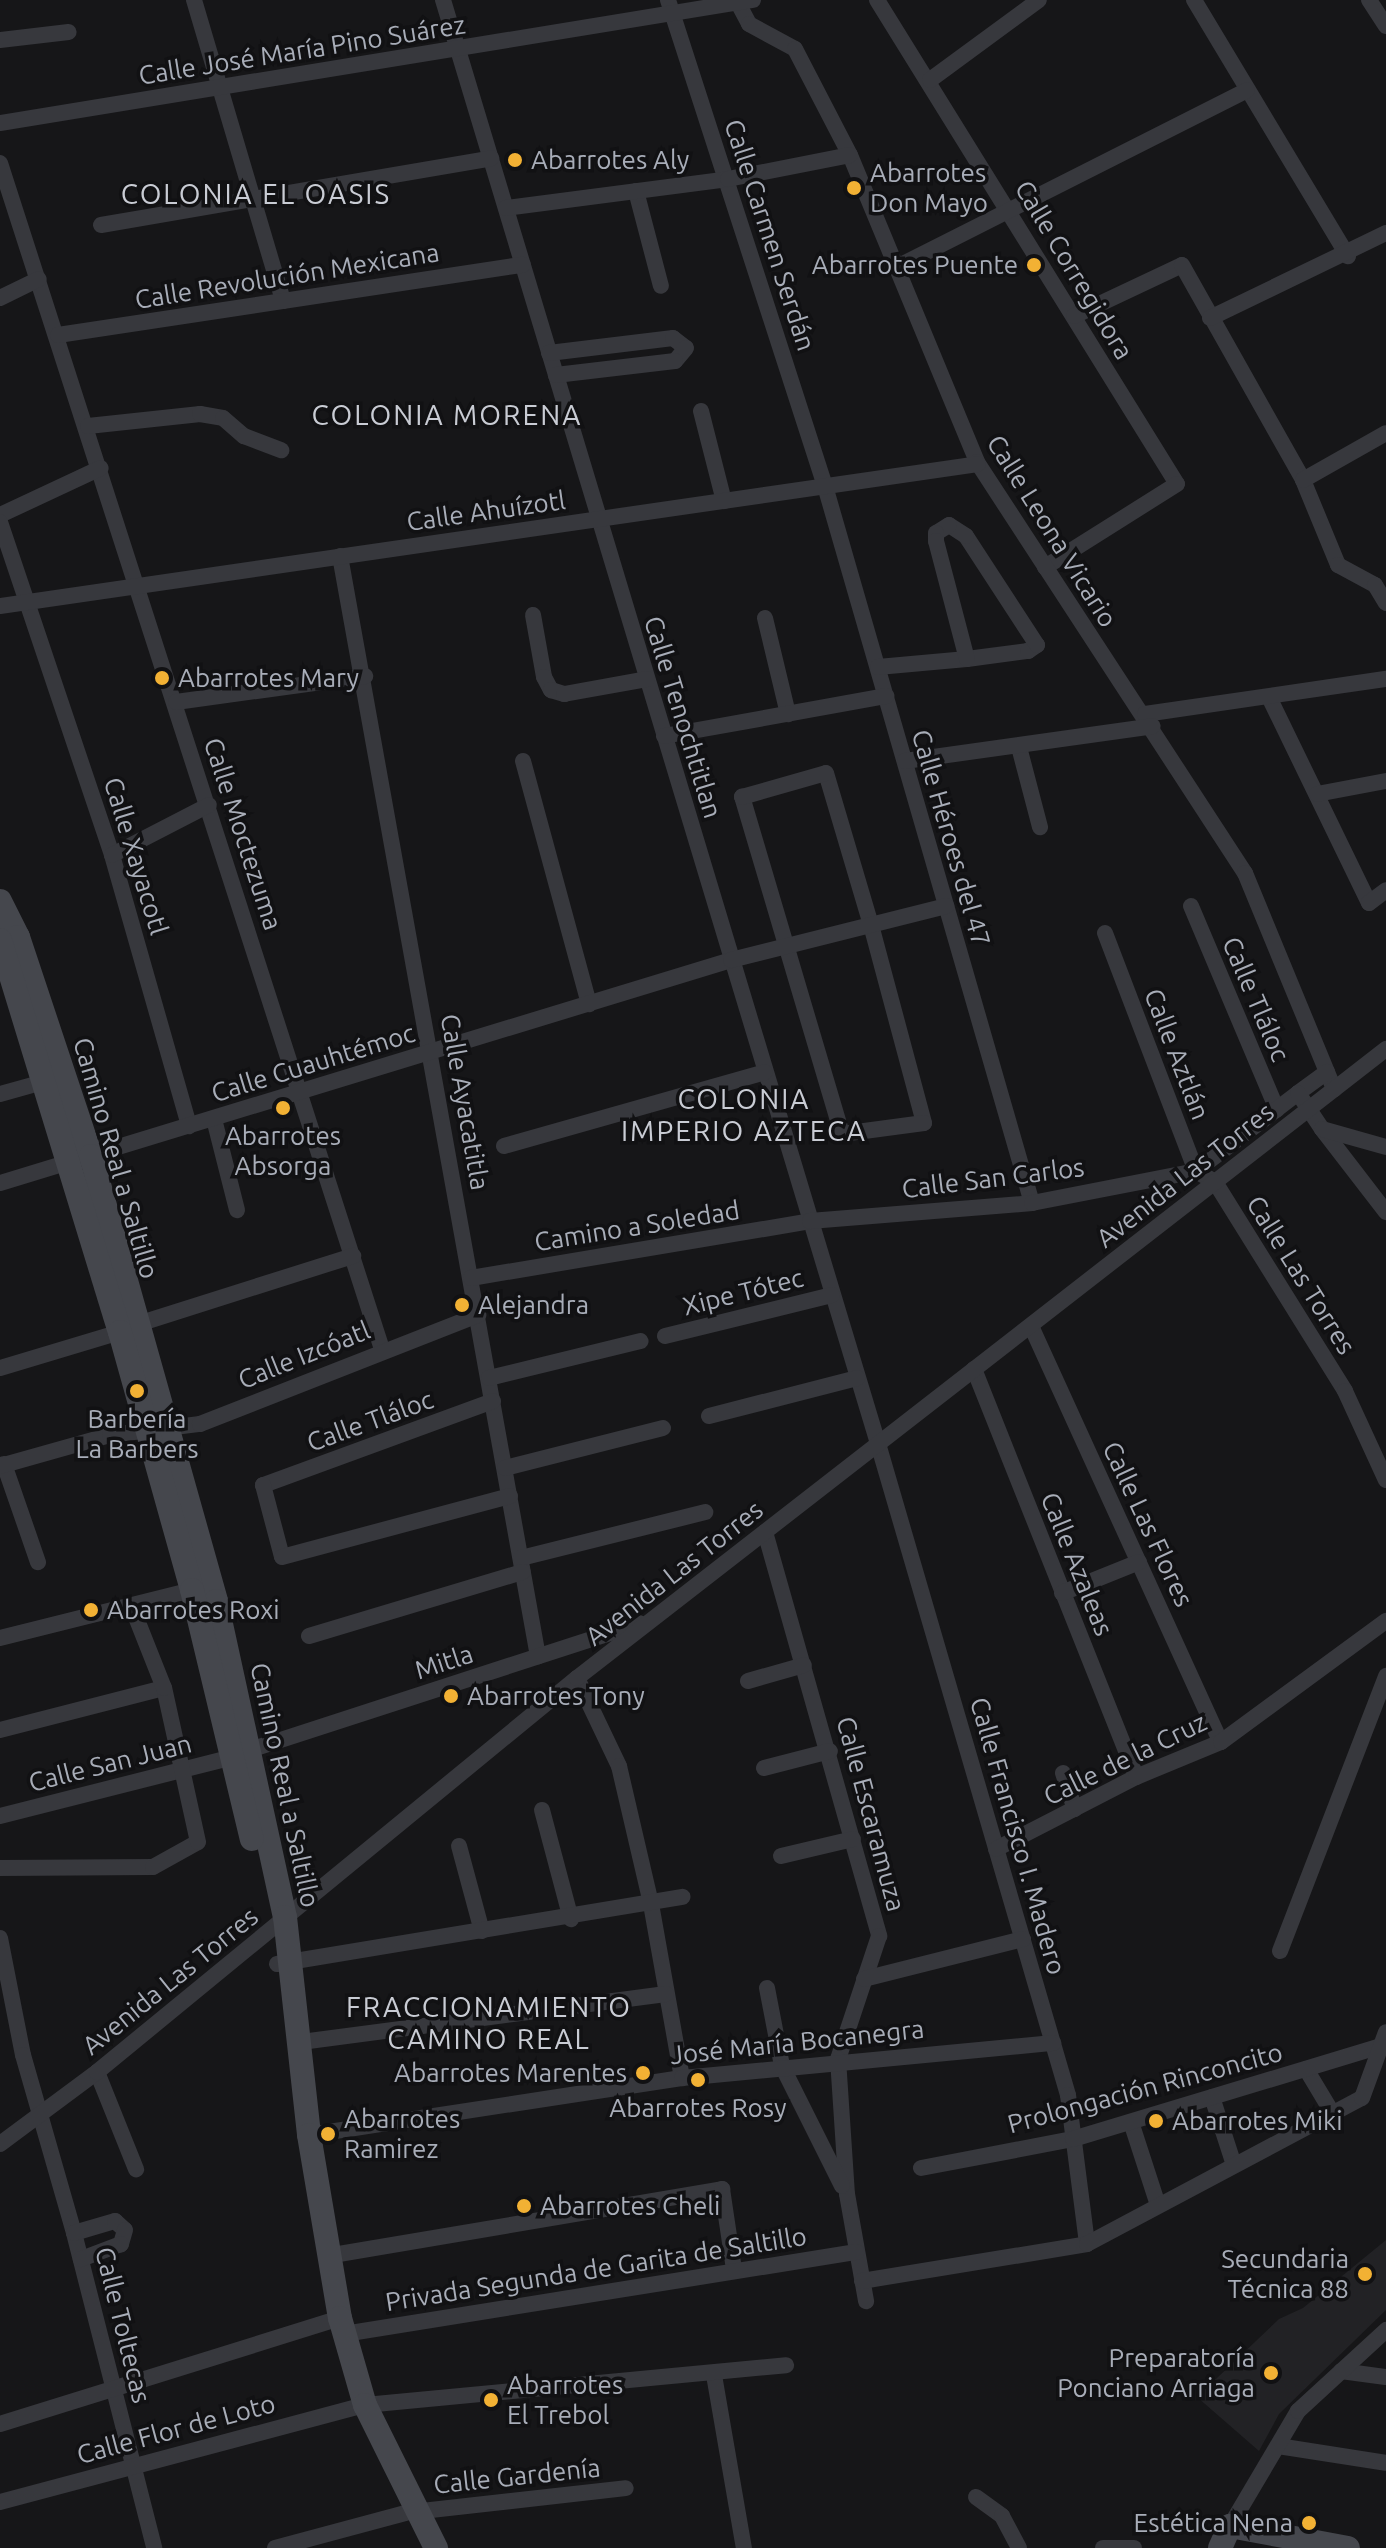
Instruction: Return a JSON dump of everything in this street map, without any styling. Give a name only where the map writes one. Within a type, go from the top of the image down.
[{"type":"street","points":[[194,0],[283,301]]},
{"type":"street","name":"Calle Tenochtitlan","points":[[443,0],[879,1447]]},
{"type":"street","name":"Calle Corregidora","points":[[877,0],[930,80],[1177,484],[1045,567]]},
{"type":"street","points":[[930,80],[1039,0]]},
{"type":"street","points":[[1194,0],[1348,256]]},
{"type":"street","points":[[1369,0],[1386,26]]},
{"type":"street","name":"Calle José María Pino Suárez","points":[[0,123],[219,86],[458,51],[670,7],[745,1]]},
{"type":"street","name":"Calle Leona Vicario","points":[[745,1],[749,24],[795,49],[850,155],[978,464],[1149,720],[1245,873],[1334,1089]]},
{"type":"street","name":"Calle Carmen Serdán","points":[[670,7],[825,486]]},
{"type":"street","points":[[0,40],[69,32]]},
{"type":"street","points":[[895,268],[1007,207],[1247,90]]},
{"type":"street","points":[[506,208],[728,179],[850,155]]},
{"type":"street","points":[[101,225],[491,158]]},
{"type":"street","name":"Calle Moctezuma","points":[[0,165],[88,426],[382,1349]]},
{"type":"street","points":[[636,191],[661,286]]},
{"type":"street","points":[[1210,318],[1348,256],[1386,233]]},
{"type":"street","name":"Calle Revolución Mexicana","points":[[58,335],[523,265]]},
{"type":"street","points":[[1074,316],[1182,265],[1303,480],[1338,565],[1375,585],[1386,603]]},
{"type":"street","points":[[0,298],[39,279]]},
{"type":"street","points":[[549,353],[673,338],[686,348],[675,361],[556,375]]},
{"type":"street","points":[[701,411],[724,501]]},
{"type":"street","points":[[88,426],[200,414],[223,418],[244,436],[281,450]]},
{"type":"street","points":[[1303,480],[1386,433]]},
{"type":"street","name":"Calle Ahuízotl","points":[[0,606],[978,464]]},
{"type":"street","points":[[0,515],[101,468]]},
{"type":"street","name":"Calle Héroes del 47","points":[[825,486],[1032,1203]]},
{"type":"street","name":"Calle Xayacotl","points":[[0,522],[30,601],[112,855],[189,1126]]},
{"type":"street","points":[[878,667],[967,659],[1028,651],[1037,645],[966,536],[949,525],[936,533],[936,541],[967,659]]},
{"type":"street","name":"Calle Ayacatitla","points":[[340,556],[365,676],[538,1656]]},
{"type":"street","points":[[533,615],[544,677],[551,690],[564,694],[647,679]]},
{"type":"street","points":[[765,618],[788,714]]},
{"type":"street","points":[[176,702],[365,676]]},
{"type":"street","points":[[905,761],[1019,747],[1269,697],[1386,679]]},
{"type":"street","points":[[664,736],[886,696]]},
{"type":"street","points":[[1269,697],[1369,903],[1386,890]]},
{"type":"street","points":[[1019,747],[1040,827]]},
{"type":"street","points":[[523,761],[589,1004]]},
{"type":"street","points":[[826,773],[924,1123],[842,1134],[784,947],[742,797],[826,773]]},
{"type":"street","points":[[1317,794],[1386,781]]},
{"type":"street","points":[[112,855],[209,805]]},
{"type":"street","name":"Camino Real a Saltillo","points":[[0,901],[18,937],[81,1159],[156,1430],[192,1590],[241,1753]]},
{"type":"street","name":"Calle Cuauhtémoc","points":[[0,1183],[731,960],[946,906]]},
{"type":"street","name":"Calle Tláloc","points":[[1191,906],[1277,1110]]},
{"type":"street","name":"Calle Aztlán","points":[[1105,933],[1196,1171]]},
{"type":"street","name":"Camino Real a Saltillo","points":[[0,940],[47,1081],[81,1159]]},
{"type":"street","name":"Avenida Las Torres","points":[[0,2144],[97,2072],[577,1678],[1385,1052]]},
{"type":"street","points":[[504,1146],[765,1072]]},
{"type":"street","name":"Calle San Carlos","points":[[810,1221],[1032,1203],[1196,1171],[1327,1072]]},
{"type":"street","points":[[0,1094],[47,1081]]},
{"type":"street","points":[[1298,1093],[1386,1212]]},
{"type":"street","points":[[214,1119],[237,1210]]},
{"type":"street","points":[[1322,1129],[1386,1147]]},
{"type":"street","points":[[1196,1171],[1215,1182]]},
{"type":"street","name":"Calle Las Torres","points":[[1215,1182],[1345,1391],[1386,1480]]},
{"type":"street","name":"Camino a Soledad","points":[[471,1278],[810,1221]]},
{"type":"street","points":[[0,1368],[353,1256]]},
{"type":"street","name":"Xipe Tótec","points":[[665,1336],[832,1295]]},
{"type":"street","name":"Calle Izcóatl","points":[[2,1465],[110,1435],[200,1424],[382,1349],[478,1315]]},
{"type":"street","name":"Calle Las Flores","points":[[1031,1326],[1221,1742]]},
{"type":"street","points":[[489,1378],[641,1341]]},
{"type":"street","name":"Calle Azaleas","points":[[974,1369],[1136,1777]]},
{"type":"street","points":[[709,1416],[857,1378]]},
{"type":"street","name":"Calle Tláloc","points":[[493,1401],[263,1485],[282,1557],[510,1496]]},
{"type":"street","points":[[505,1468],[663,1428]]},
{"type":"street","name":"Camino Real a Saltillo","points":[[156,1430],[216,1601],[241,1753],[279,1923],[297,2137],[338,2327],[361,2406],[425,2548]]},
{"type":"street","name":"Calle Francisco I. Madero","points":[[879,1447],[1068,2095],[1087,2244]]},
{"type":"street","points":[[2,1465],[38,1562]]},
{"type":"street","points":[[309,1636],[522,1565],[705,1512]]},
{"type":"street","name":"Calle Escaramuza","points":[[765,1532],[830,1751],[879,1936],[838,2059],[847,2194],[866,2301]]},
{"type":"street","points":[[1062,1593],[1139,1562]]},
{"type":"street","points":[[0,1638],[192,1590]]},
{"type":"street","points":[[0,1868],[153,1867],[198,1842],[164,1688],[132,1607]]},
{"type":"street","name":"Mitla","points":[[241,1753],[653,1619]]},
{"type":"street","name":"Calle de la Cruz","points":[[996,1849],[1136,1777],[1221,1742],[1386,1621]]},
{"type":"street","points":[[748,1681],[804,1665]]},
{"type":"street","points":[[1280,1951],[1386,1676]]},
{"type":"street","points":[[577,1678],[619,1766],[651,1904],[682,2078]]},
{"type":"street","points":[[0,1730],[164,1688]]},
{"type":"street","points":[[764,1768],[830,1751]]},
{"type":"street","name":"Calle San Juan","points":[[0,1816],[241,1753]]},
{"type":"street","points":[[1063,1773],[1075,1809]]},
{"type":"street","points":[[542,1810],[571,1919]]},
{"type":"street","points":[[781,1856],[853,1839]]},
{"type":"street","points":[[459,1846],[482,1931]]},
{"type":"street","points":[[284,1963],[571,1919],[683,1897]]},
{"type":"street","name":"Calle Toltecas","points":[[0,1938],[39,2116],[81,2259],[154,2548]]},
{"type":"street","points":[[864,1979],[1023,1939]]},
{"type":"street","name":"Camino Real a Saltillo","points":[[284,1963],[301,2042],[309,2135],[338,2327]]},
{"type":"street","points":[[767,1988],[782,2066],[847,2194]]},
{"type":"street","points":[[301,2042],[666,1994]]},
{"type":"street","points":[[862,2281],[1087,2244],[1362,2098],[1384,2039]]},
{"type":"street","name":"Prolongación Rinconcito","points":[[921,2168],[1073,2139],[1306,2069],[1384,2039]]},
{"type":"street","name":"José María Bocanegra","points":[[309,2135],[682,2078],[838,2059],[1053,2043]]},
{"type":"street","points":[[1306,2069],[1333,2114]]},
{"type":"street","points":[[97,2072],[136,2169]]},
{"type":"street","points":[[1212,2097],[1234,2165]]},
{"type":"street","points":[[1131,2122],[1158,2205]]},
{"type":"street","points":[[327,2256],[722,2189],[734,2269]]},
{"type":"street","points":[[74,2233],[115,2221],[125,2230],[121,2244],[81,2259]]},
{"type":"street","name":"Privada Segunda de Garita de Saltillo","points":[[0,2424],[338,2327],[856,2252]]},
{"type":"street","points":[[1348,2548],[1225,2537],[1298,2411],[1386,2330]]},
{"type":"street","name":"Calle Flor de Loto","points":[[0,2502],[133,2463],[361,2406],[714,2375],[786,2365]]},
{"type":"street","points":[[1341,2371],[1386,2377]]},
{"type":"street","points":[[714,2375],[744,2548]]},
{"type":"street","points":[[1278,2446],[1386,2463]]},
{"type":"street","name":"Calle Gardenía","points":[[275,2548],[410,2512],[626,2488]]},
{"type":"street","points":[[976,2497],[1002,2516],[1019,2548]]},
{"type":"street","name":"Camino Real a Saltillo","points":[[410,2512],[436,2548]]},
{"type":"street","points":[[1103,2548],[1134,2548]]},
{"type":"shaded area","name":"Preparatoría Ponciano Arriaga","points":[[1386,2240],[1386,2310],[1279,2414],[1259,2451],[1197,2397],[1279,2319],[1303,2308]]},
{"type":"place","name":"Abarrotes Aly","points":[[515,160]]},
{"type":"place","name":"Abarrotes Don Mayo","points":[[854,188]]},
{"type":"place","name":"Abarrotes Puente","points":[[1034,265]]},
{"type":"place","name":"Abarrotes Mary","points":[[162,678]]},
{"type":"place","name":"Abarrotes Absorga","points":[[283,1108]]},
{"type":"place","name":"Alejandra","points":[[462,1305]]},
{"type":"place","name":"Barbería La Barbers","points":[[137,1391]]},
{"type":"place","name":"Abarrotes Roxi","points":[[91,1610]]},
{"type":"place","name":"Abarrotes Tony","points":[[451,1696]]},
{"type":"place","name":"Abarrotes Marentes","points":[[643,2073]]},
{"type":"place","name":"Abarrotes Rosy","points":[[698,2080]]},
{"type":"place","name":"Abarrotes Miki","points":[[1156,2121]]},
{"type":"place","name":"Abarrotes Ramirez","points":[[328,2134]]},
{"type":"place","name":"Abarrotes Cheli","points":[[524,2206]]},
{"type":"place","name":"Secundaria Técnica 88","points":[[1365,2274]]},
{"type":"place","name":"Preparatoría Ponciano Arriaga","points":[[1271,2373]]},
{"type":"place","name":"Abarrotes El Trebol","points":[[491,2400]]},
{"type":"place","name":"Estética Nena","points":[[1309,2523]]},
{"type":"district","name":"COLONIA EL OASIS","points":[[256,194]]},
{"type":"district","name":"COLONIA MORENA","points":[[447,415]]},
{"type":"district","name":"COLONIA IMPERIO AZTECA","points":[[744,1115]]},
{"type":"district","name":"FRACCIONAMIENTO CAMINO REAL","points":[[489,2023]]}]
